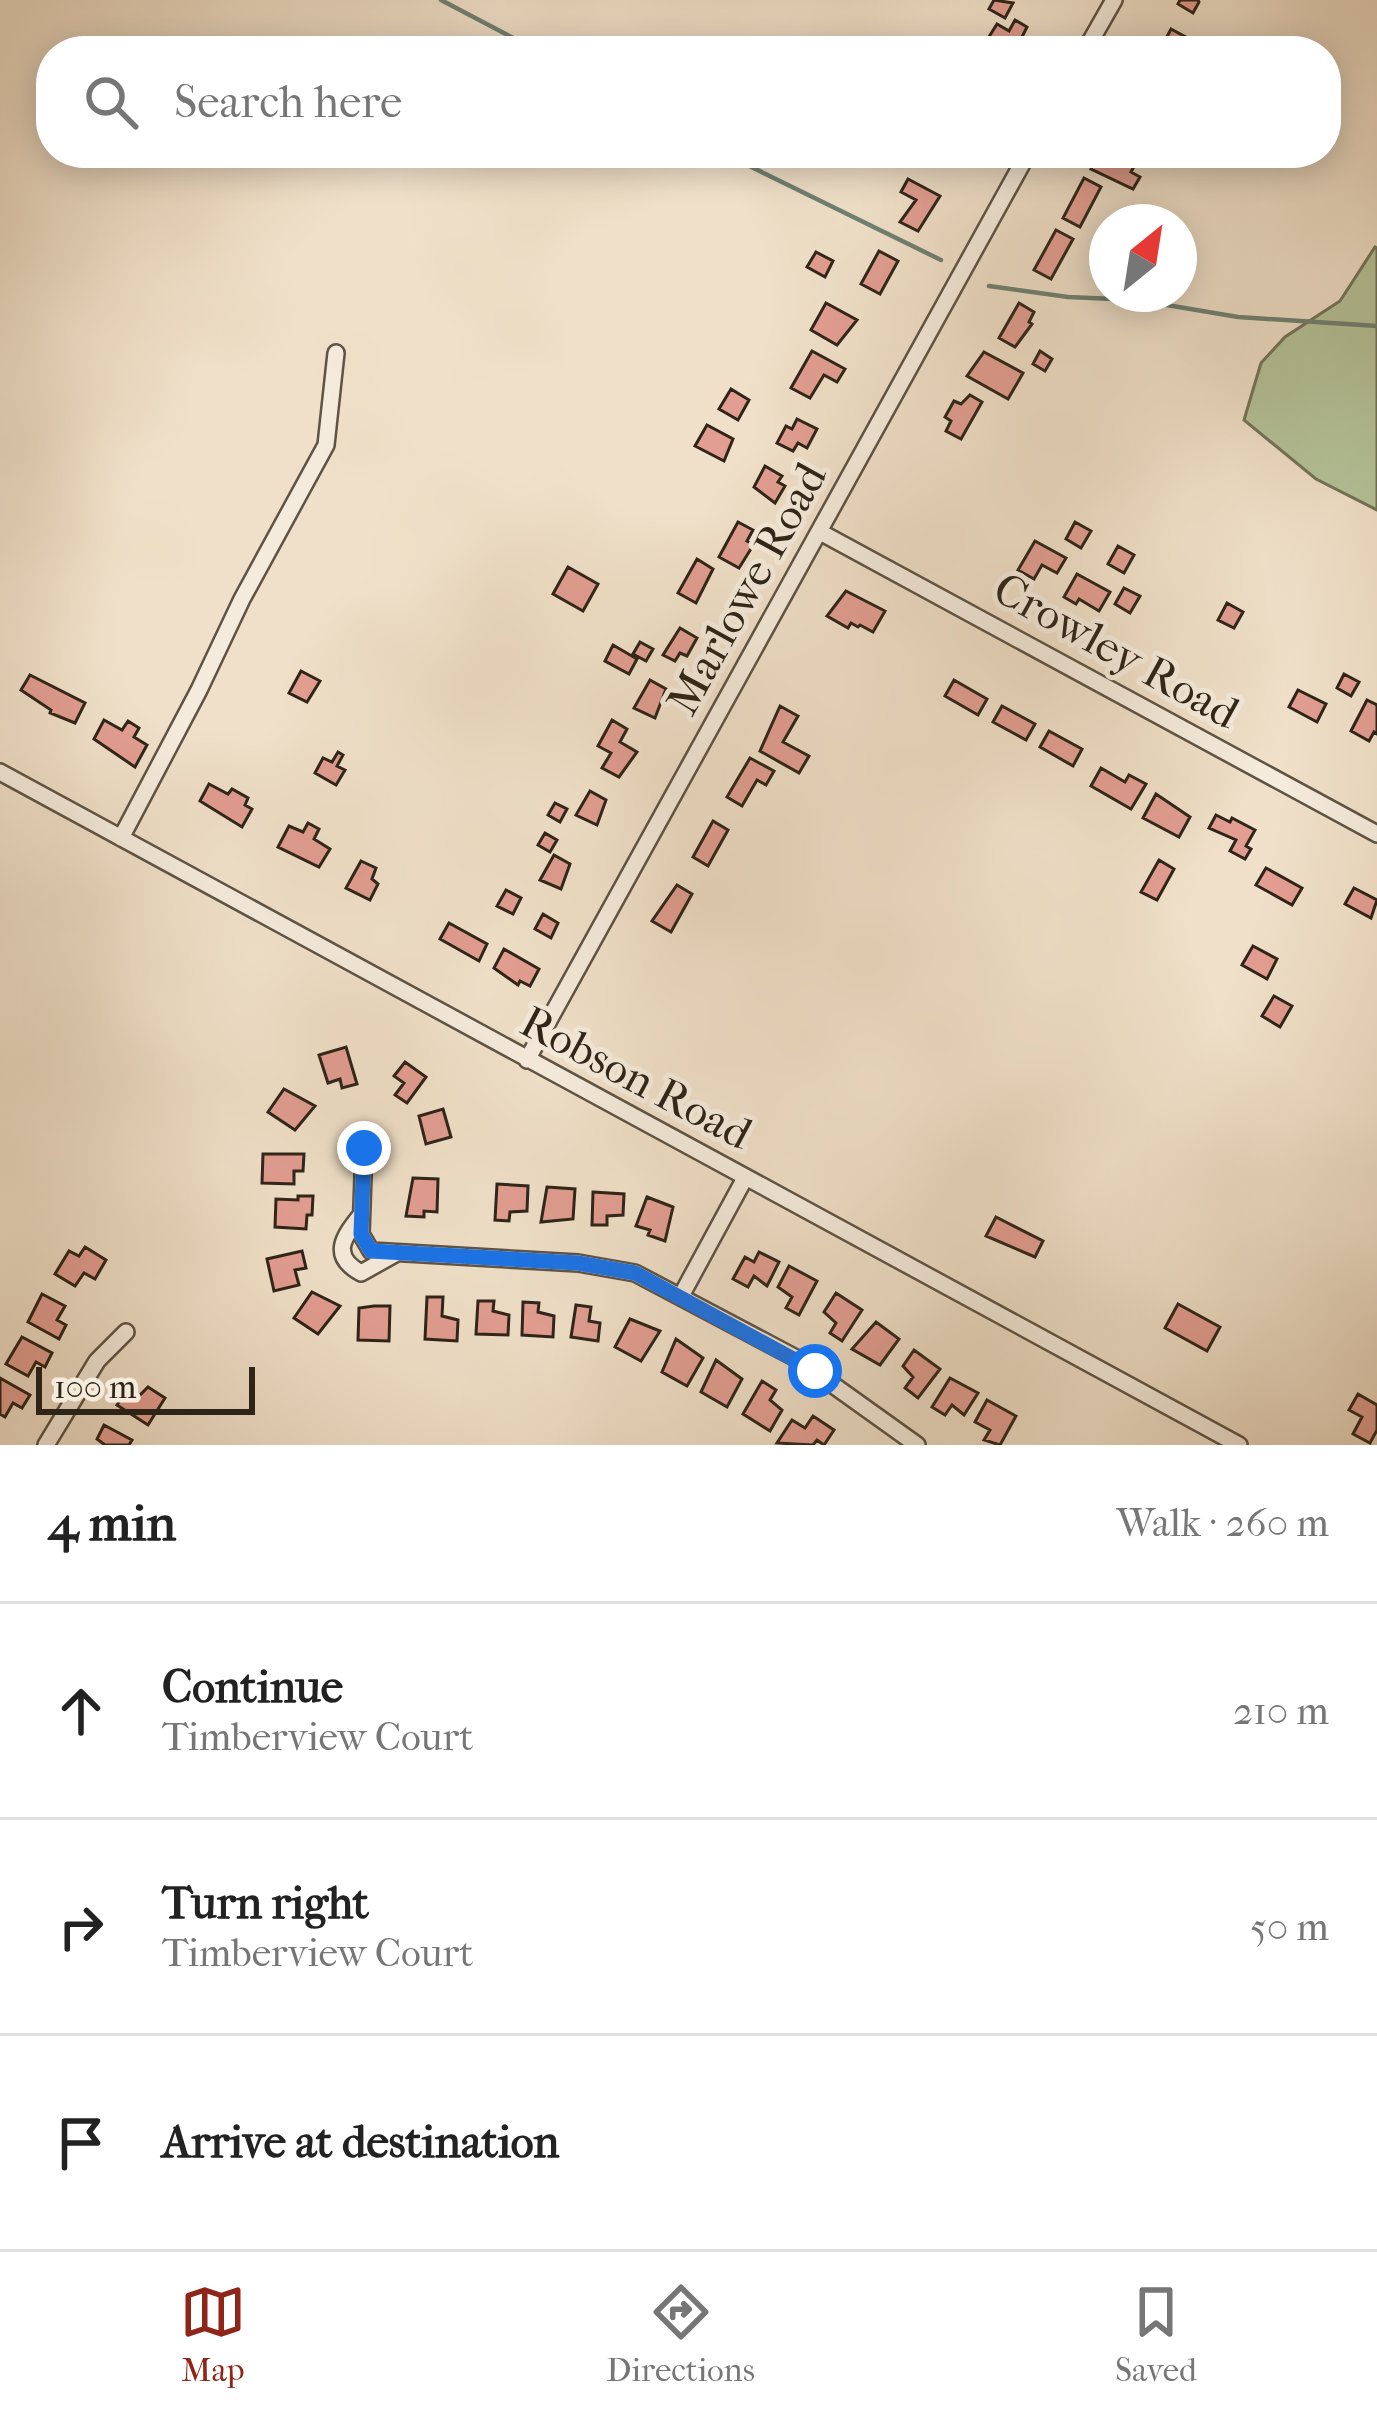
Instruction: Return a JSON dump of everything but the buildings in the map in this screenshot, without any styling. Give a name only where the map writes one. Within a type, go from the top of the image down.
[{"type":"street","points":[[1094,36],[1114,0]]},
{"type":"street","name":"Marlowe Road","points":[[527,1060],[1020,168]]},
{"type":"street","points":[[121,838],[326,445],[336,353]]},
{"type":"street","name":"Crowley Road","points":[[820,532],[1377,834]]},
{"type":"street","name":"Robson Road","points":[[0,772],[1239,1445]]},
{"type":"street","points":[[364,1148],[361,1215],[366,1246],[376,1253],[614,1267],[647,1277],[794,1357],[917,1445]]},
{"type":"street","points":[[681,1295],[745,1178]]},
{"type":"street","points":[[361,1215],[342,1238],[340,1252],[349,1267],[362,1274],[395,1254]]},
{"type":"street","points":[[46,1445],[97,1361],[126,1332]]},
{"type":"green space","points":[[1375,247],[1377,510],[1316,479],[1244,420],[1261,363],[1285,337],[1340,301]]},
{"type":"waterway","points":[[441,0],[509,36]]},
{"type":"waterway","points":[[754,168],[941,260]]},
{"type":"waterway","points":[[989,286],[1137,300],[1238,317],[1377,326]]},
{"type":"route","points":[[364,1148],[361,1234],[371,1251],[614,1267],[647,1277],[815,1371]]}]
